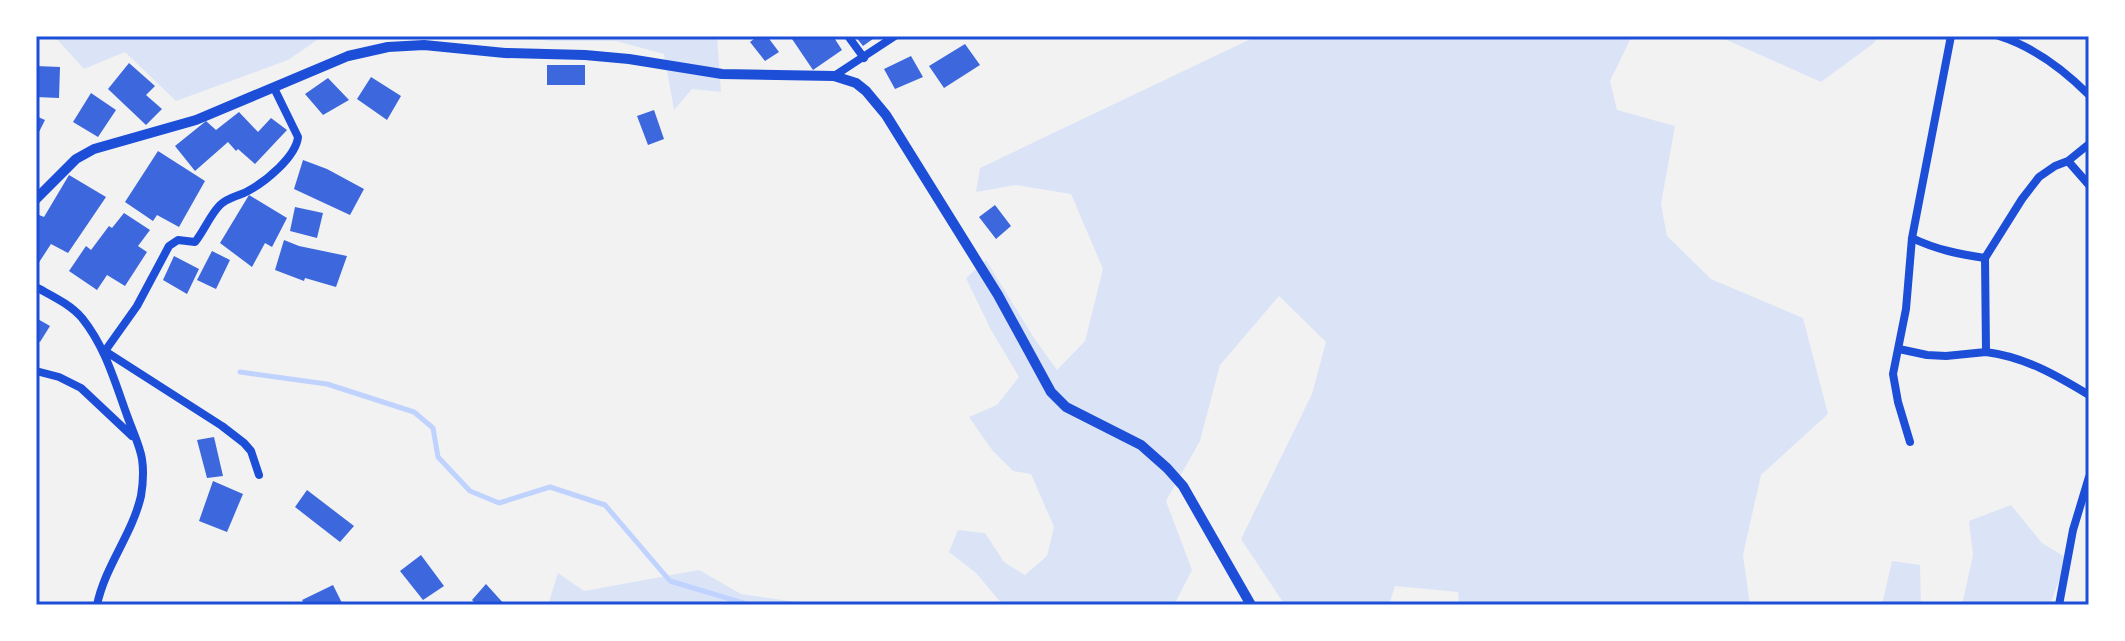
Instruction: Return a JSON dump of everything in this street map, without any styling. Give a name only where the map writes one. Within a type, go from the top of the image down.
[{"type":"street","points":[[848,36],[864,58]]},
{"type":"street","points":[[834,76],[895,36]]},
{"type":"street","points":[[1910,442],[1893,374],[1906,309],[1912,238],[1951,36]]},
{"type":"street","points":[[1999,36],[2047,59],[2065,71],[2089,95]]},
{"type":"street","points":[[36,199],[76,159],[94,149],[196,120],[316,68],[348,56],[388,47],[408,45],[505,53],[585,55],[722,74],[834,76],[856,83],[886,115],[998,295],[1051,392],[1066,407],[1141,445],[1167,468],[1183,486],[1251,605]]},
{"type":"street","points":[[105,351],[137,306],[169,246],[178,240],[195,242],[218,207],[248,191],[292,154],[298,137],[274,88]]},
{"type":"street","points":[[1986,352],[1985,258],[2039,177],[2068,161],[2089,144]]},
{"type":"street","points":[[2068,161],[2089,185]]},
{"type":"street","points":[[1912,238],[1951,253],[1985,258]]},
{"type":"street","points":[[36,287],[62,301],[80,316],[105,351],[142,458],[144,479],[135,516],[111,565],[97,605]]},
{"type":"street","points":[[1899,349],[1927,355],[1986,352],[2008,355],[2032,363],[2089,395]]},
{"type":"street","points":[[105,351],[244,443],[251,451],[259,475]]},
{"type":"street","points":[[36,371],[59,377],[81,388],[135,439]]},
{"type":"street","points":[[2059,605],[2073,530],[2089,477]]},
{"type":"shaded area","points":[[54,36],[323,36],[288,60],[176,101],[125,52],[84,69]]},
{"type":"shaded area","points":[[504,36],[717,36],[721,92],[692,89],[674,110],[664,54],[616,41],[551,41]]},
{"type":"shaded area","points":[[1257,36],[1632,36],[1610,81],[1617,110],[1675,126],[1661,204],[1667,236],[1711,279],[1803,318],[1828,414],[1761,475],[1743,555],[1750,605],[1459,605],[1458,592],[1395,586],[1389,605],[1285,605],[1241,539],[1312,394],[1326,342],[1279,296],[1220,365],[1200,441],[1166,501],[1192,570],[1174,605],[1003,605],[976,573],[949,552],[958,530],[985,533],[1004,562],[1025,575],[1047,556],[1054,527],[1031,474],[1013,471],[992,450],[969,417],[997,405],[1019,377],[991,330],[966,278],[986,260],[1057,370],[1085,341],[1103,269],[1071,194],[1016,185],[976,192],[980,168]]},
{"type":"shaded area","points":[[1718,36],[1878,36],[1874,43],[1821,82]]},
{"type":"shaded area","points":[[2011,505],[2042,543],[2067,558],[2050,605],[1962,605],[1973,555],[1969,521]]},
{"type":"shaded area","points":[[1892,561],[1920,565],[1921,605],[1882,605]]},
{"type":"shaded area","points":[[699,570],[741,594],[816,605],[548,605],[558,573],[584,591]]},
{"type":"building","points":[[758,36],[767,36],[779,52],[765,61],[750,42]]},
{"type":"building","points":[[790,36],[833,36],[842,50],[813,70]]},
{"type":"building","points":[[855,36],[877,36],[863,46]]},
{"type":"building","points":[[965,44],[980,65],[944,88],[929,66]]},
{"type":"building","points":[[911,56],[923,77],[895,89],[884,69]]},
{"type":"building","points":[[129,63],[155,86],[146,95],[162,109],[146,125],[108,89]]},
{"type":"building","points":[[547,65],[585,65],[585,85],[547,85]]},
{"type":"building","points":[[36,66],[60,67],[59,98],[36,97]]},
{"type":"building","points":[[371,77],[401,96],[387,120],[357,99]]},
{"type":"building","points":[[328,78],[349,100],[323,115],[305,94]]},
{"type":"building","points":[[91,93],[116,110],[98,137],[73,122]]},
{"type":"building","points":[[654,110],[664,139],[648,145],[637,116]]},
{"type":"building","points":[[239,112],[258,132],[271,118],[287,130],[255,164],[228,142],[195,171],[175,146],[206,121],[216,130]]},
{"type":"building","points":[[36,116],[45,120],[36,138]]},
{"type":"building","points":[[158,151],[205,181],[179,227],[157,215],[153,221],[125,202]]},
{"type":"building","points":[[303,160],[364,189],[350,215],[294,189]]},
{"type":"building","points":[[69,175],[106,197],[68,253],[51,244],[36,267],[36,219],[39,215],[44,217]]},
{"type":"building","points":[[249,195],[287,218],[272,247],[265,243],[252,267],[220,243]]},
{"type":"building","points":[[995,205],[1011,226],[996,239],[979,217]]},
{"type":"building","points":[[295,207],[323,213],[317,238],[290,231]]},
{"type":"building","points":[[124,213],[150,230],[138,246],[147,252],[125,286],[107,275],[97,290],[69,271],[86,246],[91,250],[109,226],[112,228]]},
{"type":"building","points":[[284,240],[347,256],[336,287],[305,278],[304,281],[275,270]]},
{"type":"building","points":[[212,251],[230,260],[216,289],[197,280]]},
{"type":"building","points":[[174,256],[199,269],[187,294],[163,280]]},
{"type":"building","points":[[36,318],[50,326],[40,342],[36,340]]},
{"type":"building","points":[[214,437],[223,476],[207,478],[197,440]]},
{"type":"building","points":[[213,481],[243,494],[227,532],[199,521]]},
{"type":"building","points":[[307,490],[354,526],[340,542],[295,507]]},
{"type":"building","points":[[421,555],[444,586],[423,600],[400,571]]},
{"type":"building","points":[[486,584],[505,605],[477,605],[472,600]]},
{"type":"building","points":[[333,585],[343,605],[305,605],[302,600]]},
{"type":"waterway","points":[[240,372],[327,384],[414,412],[433,428],[438,457],[470,491],[499,503],[550,487],[605,505],[670,581],[750,605]]}]
